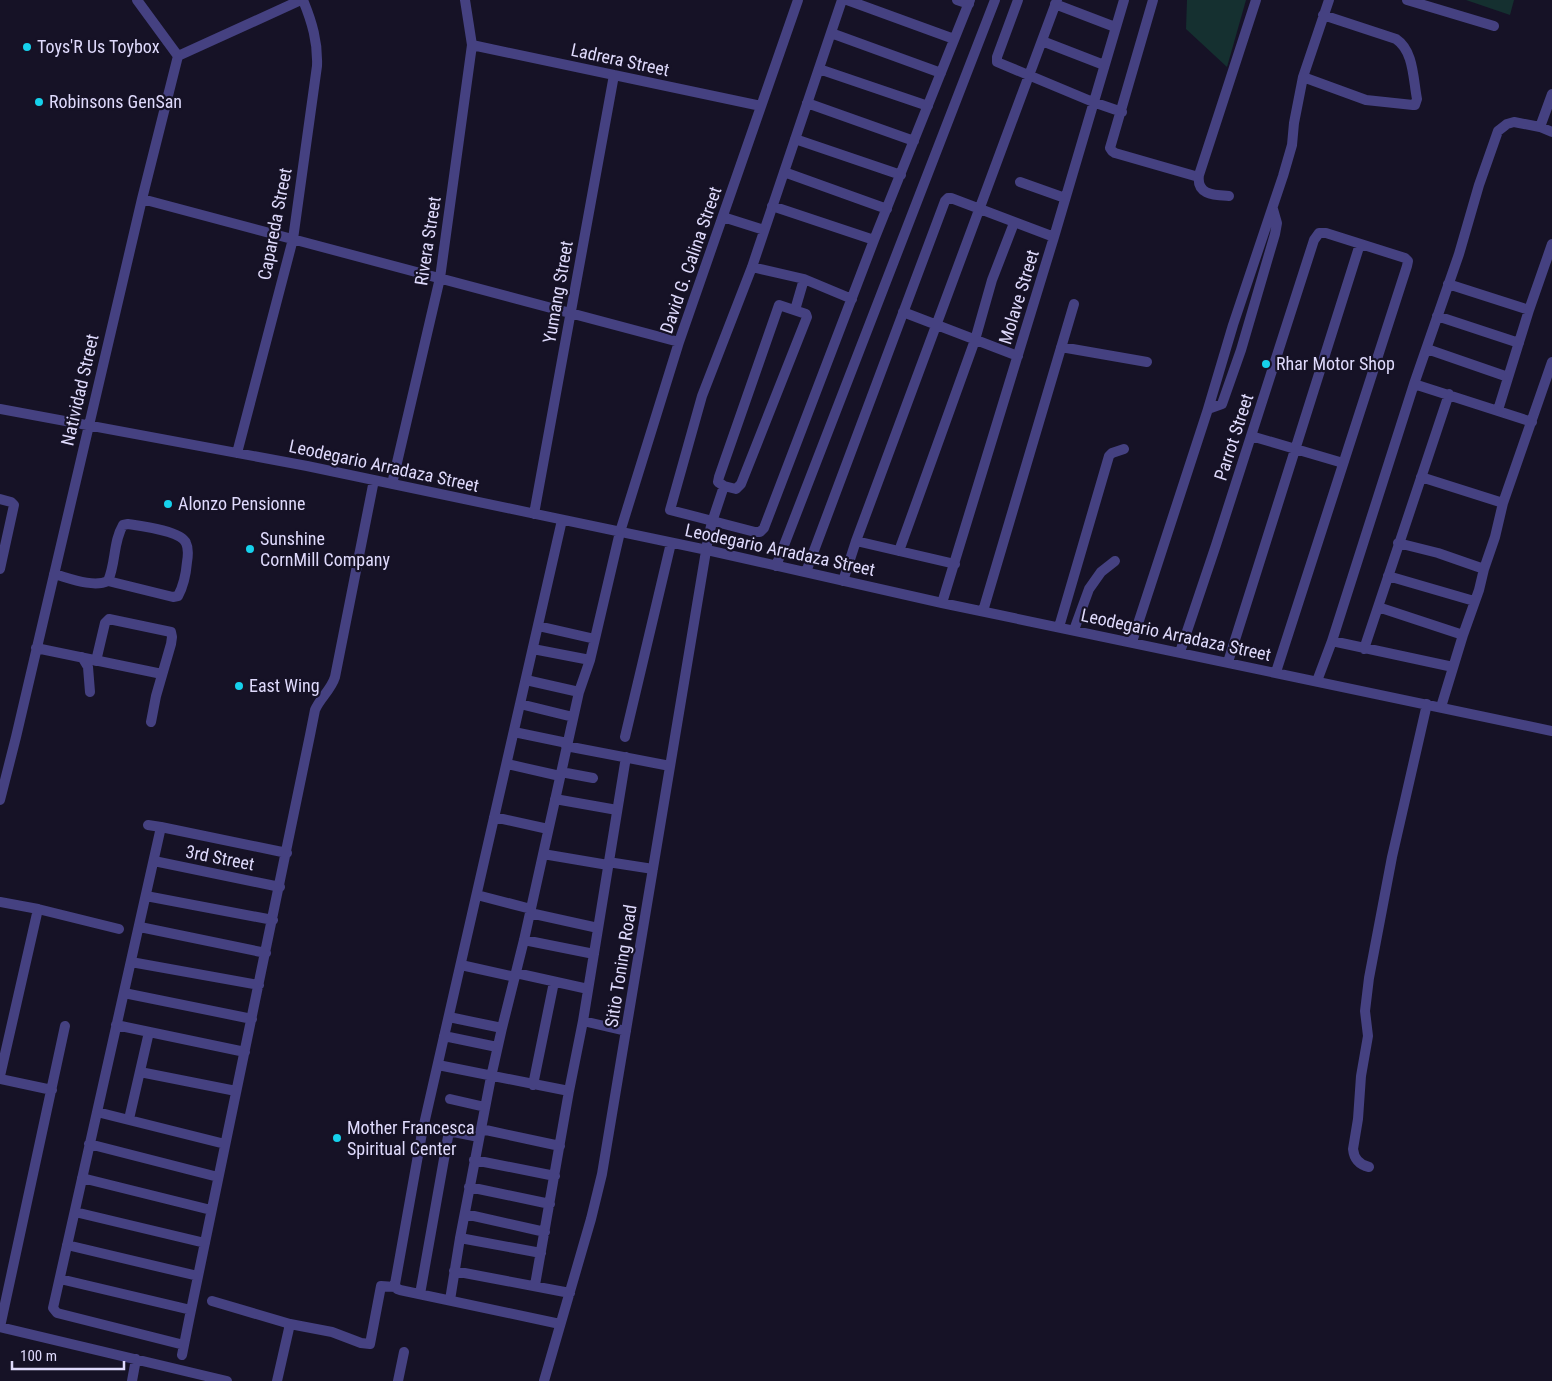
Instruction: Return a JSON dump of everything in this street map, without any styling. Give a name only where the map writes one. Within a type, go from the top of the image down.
[{"type":"street","points":[[137,0],[178,56],[302,0]]},
{"type":"street","name":"Capareda Street","points":[[237,453],[293,239],[318,51],[312,22],[302,0]]},
{"type":"street","name":"Rivera Street","points":[[392,484],[440,278],[472,45],[465,0]]},
{"type":"street","name":"David G. Calina Street","points":[[450,1300],[474,1160],[497,1048],[531,911],[578,692],[590,660],[620,532],[679,342],[798,0]]},
{"type":"street","points":[[842,0],[752,266],[702,396],[670,510],[755,532],[760,532],[764,528],[874,240],[969,2],[957,0]]},
{"type":"street","points":[[847,0],[954,39]]},
{"type":"street","points":[[776,566],[994,0]]},
{"type":"street","points":[[1018,0],[997,60],[1000,65],[1122,112]]},
{"type":"street","name":"Molave Street","points":[[942,603],[1066,198],[1124,0]]},
{"type":"street","points":[[1153,0],[1122,112],[1110,146],[1112,151],[1179,172],[1195,176],[1199,175]]},
{"type":"street","points":[[1230,196],[1219,195],[1202,189],[1199,187],[1198,182],[1256,0]]},
{"type":"street","points":[[1132,642],[1208,409],[1233,325],[1271,223],[1272,208],[1292,145],[1294,122],[1303,77],[1329,0]]},
{"type":"street","points":[[1407,0],[1494,26]]},
{"type":"street","points":[[843,581],[856,541],[1056,2],[1115,27]]},
{"type":"street","points":[[1303,77],[1366,100],[1413,105],[1416,103],[1409,57],[1407,50],[1402,44],[1396,40],[1323,16]]},
{"type":"street","points":[[831,33],[941,73]]},
{"type":"street","points":[[1042,41],[1104,65]]},
{"type":"street","name":"Ladrera Street","points":[[472,45],[761,106]]},
{"type":"street","name":"Natividad Street","points":[[0,800],[142,199],[178,56]]},
{"type":"street","points":[[819,69],[928,106]]},
{"type":"street","name":"Yumang Street","points":[[534,514],[614,75]]},
{"type":"street","points":[[1540,127],[1552,94]]},
{"type":"street","points":[[807,103],[914,141]]},
{"type":"street","points":[[1317,681],[1332,641],[1414,384],[1459,254],[1478,185],[1498,131],[1507,124],[1514,122],[1540,127],[1552,132]]},
{"type":"street","points":[[795,139],[900,175]]},
{"type":"street","points":[[784,172],[887,209]]},
{"type":"street","points":[[1020,182],[1066,198]]},
{"type":"street","points":[[806,572],[944,201],[951,198],[1054,237]]},
{"type":"street","points":[[142,199],[679,342]]},
{"type":"street","points":[[772,206],[874,240]]},
{"type":"street","points":[[722,220],[763,233]]},
{"type":"street","points":[[899,551],[975,340],[995,273],[1014,222]]},
{"type":"street","points":[[1208,409],[1222,404],[1229,387],[1275,234],[1271,223]]},
{"type":"street","name":"Parrot Street","points":[[1180,652],[1314,240],[1319,233],[1326,233],[1360,244]]},
{"type":"street","points":[[1228,662],[1360,244],[1405,258],[1408,261],[1276,672]]},
{"type":"street","points":[[1498,410],[1552,244]]},
{"type":"street","points":[[752,266],[804,279],[852,298]]},
{"type":"street","points":[[795,310],[804,279]]},
{"type":"street","points":[[1448,284],[1529,310]]},
{"type":"street","points":[[982,611],[1074,304]]},
{"type":"street","points":[[779,305],[806,314],[807,316],[738,488],[724,486],[718,482],[719,477],[779,305]]},
{"type":"street","points":[[903,312],[1018,356]]},
{"type":"street","points":[[1437,316],[1519,343]]},
{"type":"street","points":[[1233,325],[1241,350]]},
{"type":"street","points":[[1061,347],[1147,362]]},
{"type":"street","points":[[1427,349],[1508,377]]},
{"type":"street","points":[[1441,707],[1462,634],[1496,537],[1503,503],[1552,362]]},
{"type":"street","points":[[1218,374],[1229,387]]},
{"type":"street","points":[[1414,384],[1532,422]]},
{"type":"street","points":[[1364,649],[1449,394]]},
{"type":"street","name":"Leodegario Arradaza Street","points":[[0,409],[374,480],[707,550],[942,603],[1552,731]]},
{"type":"street","points":[[1251,436],[1343,463]]},
{"type":"street","points":[[1059,627],[1109,456],[1124,449]]},
{"type":"street","points":[[1421,477],[1503,503]]},
{"type":"street","points":[[161,827],[53,1308],[57,1313],[183,1350],[315,710],[319,701],[332,685],[335,677],[374,480]]},
{"type":"street","name":"Sitio Toning Road","points":[[544,1381],[602,1174],[707,550],[712,522],[724,486]]},
{"type":"street","points":[[0,499],[11,502],[14,505],[0,568]]},
{"type":"street","points":[[396,1287],[423,1126],[562,520]]},
{"type":"street","points":[[54,574],[92,583],[108,580],[173,597],[178,596],[183,586],[186,568],[188,552],[186,542],[180,536],[159,530],[128,524],[124,525],[119,532],[112,570],[108,580]]},
{"type":"street","points":[[856,541],[955,564]]},
{"type":"street","points":[[625,737],[671,543]]},
{"type":"street","points":[[1398,543],[1438,553],[1484,569]]},
{"type":"street","points":[[1074,630],[1089,589],[1101,572],[1115,560]]},
{"type":"street","points":[[1388,576],[1474,601]]},
{"type":"street","points":[[1378,607],[1462,634]]},
{"type":"street","points":[[96,661],[105,623],[109,619],[171,632],[172,637],[151,722]]},
{"type":"street","points":[[538,626],[595,639]]},
{"type":"street","points":[[1332,641],[1453,667]]},
{"type":"street","points":[[36,648],[162,674]]},
{"type":"street","points":[[533,649],[590,660]]},
{"type":"street","points":[[82,657],[88,667],[90,692]]},
{"type":"street","points":[[526,680],[578,692]]},
{"type":"street","points":[[520,704],[573,717]]},
{"type":"street","points":[[1369,1167],[1362,1165],[1357,1160],[1353,1154],[1353,1149],[1358,1119],[1361,1076],[1368,1036],[1365,1011],[1369,978],[1392,857],[1427,704]]},
{"type":"street","points":[[514,732],[670,766]]},
{"type":"street","points":[[535,1286],[583,1022],[626,757]]},
{"type":"street","points":[[507,764],[593,778]]},
{"type":"street","points":[[555,799],[617,810]]},
{"type":"street","points":[[494,817],[548,829]]},
{"type":"street","points":[[148,825],[286,853]]},
{"type":"street","points":[[543,854],[653,869]]},
{"type":"street","name":"3rd Street","points":[[154,861],[280,886]]},
{"type":"street","points":[[477,895],[598,928]]},
{"type":"street","points":[[146,896],[273,920]]},
{"type":"street","points":[[0,902],[38,909],[119,929]]},
{"type":"street","points":[[38,909],[0,1078],[52,1090]]},
{"type":"street","points":[[140,927],[266,953]]},
{"type":"street","points":[[524,940],[594,954]]},
{"type":"street","points":[[131,962],[259,985]]},
{"type":"street","points":[[461,965],[588,990]]},
{"type":"street","points":[[533,1085],[554,982]]},
{"type":"street","points":[[124,993],[252,1019]]},
{"type":"street","points":[[449,1017],[502,1028]]},
{"type":"street","points":[[583,1022],[626,1031]]},
{"type":"street","points":[[116,1025],[245,1052]]},
{"type":"street","points":[[65,1026],[0,1327],[227,1381]]},
{"type":"street","points":[[130,1119],[148,1032]]},
{"type":"street","points":[[444,1036],[497,1048]]},
{"type":"street","points":[[438,1065],[569,1091]]},
{"type":"street","points":[[140,1072],[236,1091]]},
{"type":"street","points":[[88,1096],[100,1098]]},
{"type":"street","points":[[450,1099],[485,1107]]},
{"type":"street","points":[[97,1112],[225,1144]]},
{"type":"street","points":[[423,1126],[560,1146]]},
{"type":"street","points":[[420,1294],[450,1131]]},
{"type":"street","points":[[89,1144],[218,1177]]},
{"type":"street","points":[[474,1160],[554,1176]]},
{"type":"street","points":[[82,1178],[211,1210]]},
{"type":"street","points":[[470,1187],[550,1204]]},
{"type":"street","points":[[75,1212],[205,1243]]},
{"type":"street","points":[[464,1214],[545,1232]]},
{"type":"street","points":[[460,1238],[541,1253]]},
{"type":"street","points":[[67,1245],[198,1276]]},
{"type":"street","points":[[454,1271],[570,1293]]},
{"type":"street","points":[[60,1279],[191,1310]]},
{"type":"street","points":[[212,1301],[290,1324],[332,1332],[361,1343],[370,1344],[381,1286],[396,1287],[400,1290],[560,1324]]},
{"type":"street","points":[[277,1381],[290,1324]]},
{"type":"street","points":[[398,1381],[404,1352]]},
{"type":"street","points":[[132,1381],[136,1359]]},
{"type":"green space","points":[[1187,0],[1246,0],[1227,67],[1186,29]]},
{"type":"green space","points":[[1466,0],[1514,0],[1510,15]]},
{"type":"place","name":"Toys'R Us Toybox","points":[[27,47]]},
{"type":"place","name":"Robinsons GenSan","points":[[39,102]]},
{"type":"place","name":"Rhar Motor Shop","points":[[1266,364]]},
{"type":"place","name":"Alonzo Pensionne","points":[[168,504]]},
{"type":"place","name":"Sunshine CornMill Company","points":[[250,549]]},
{"type":"place","name":"East Wing","points":[[239,686]]},
{"type":"place","name":"Mother Francesca Spiritual Center","points":[[337,1138]]}]
